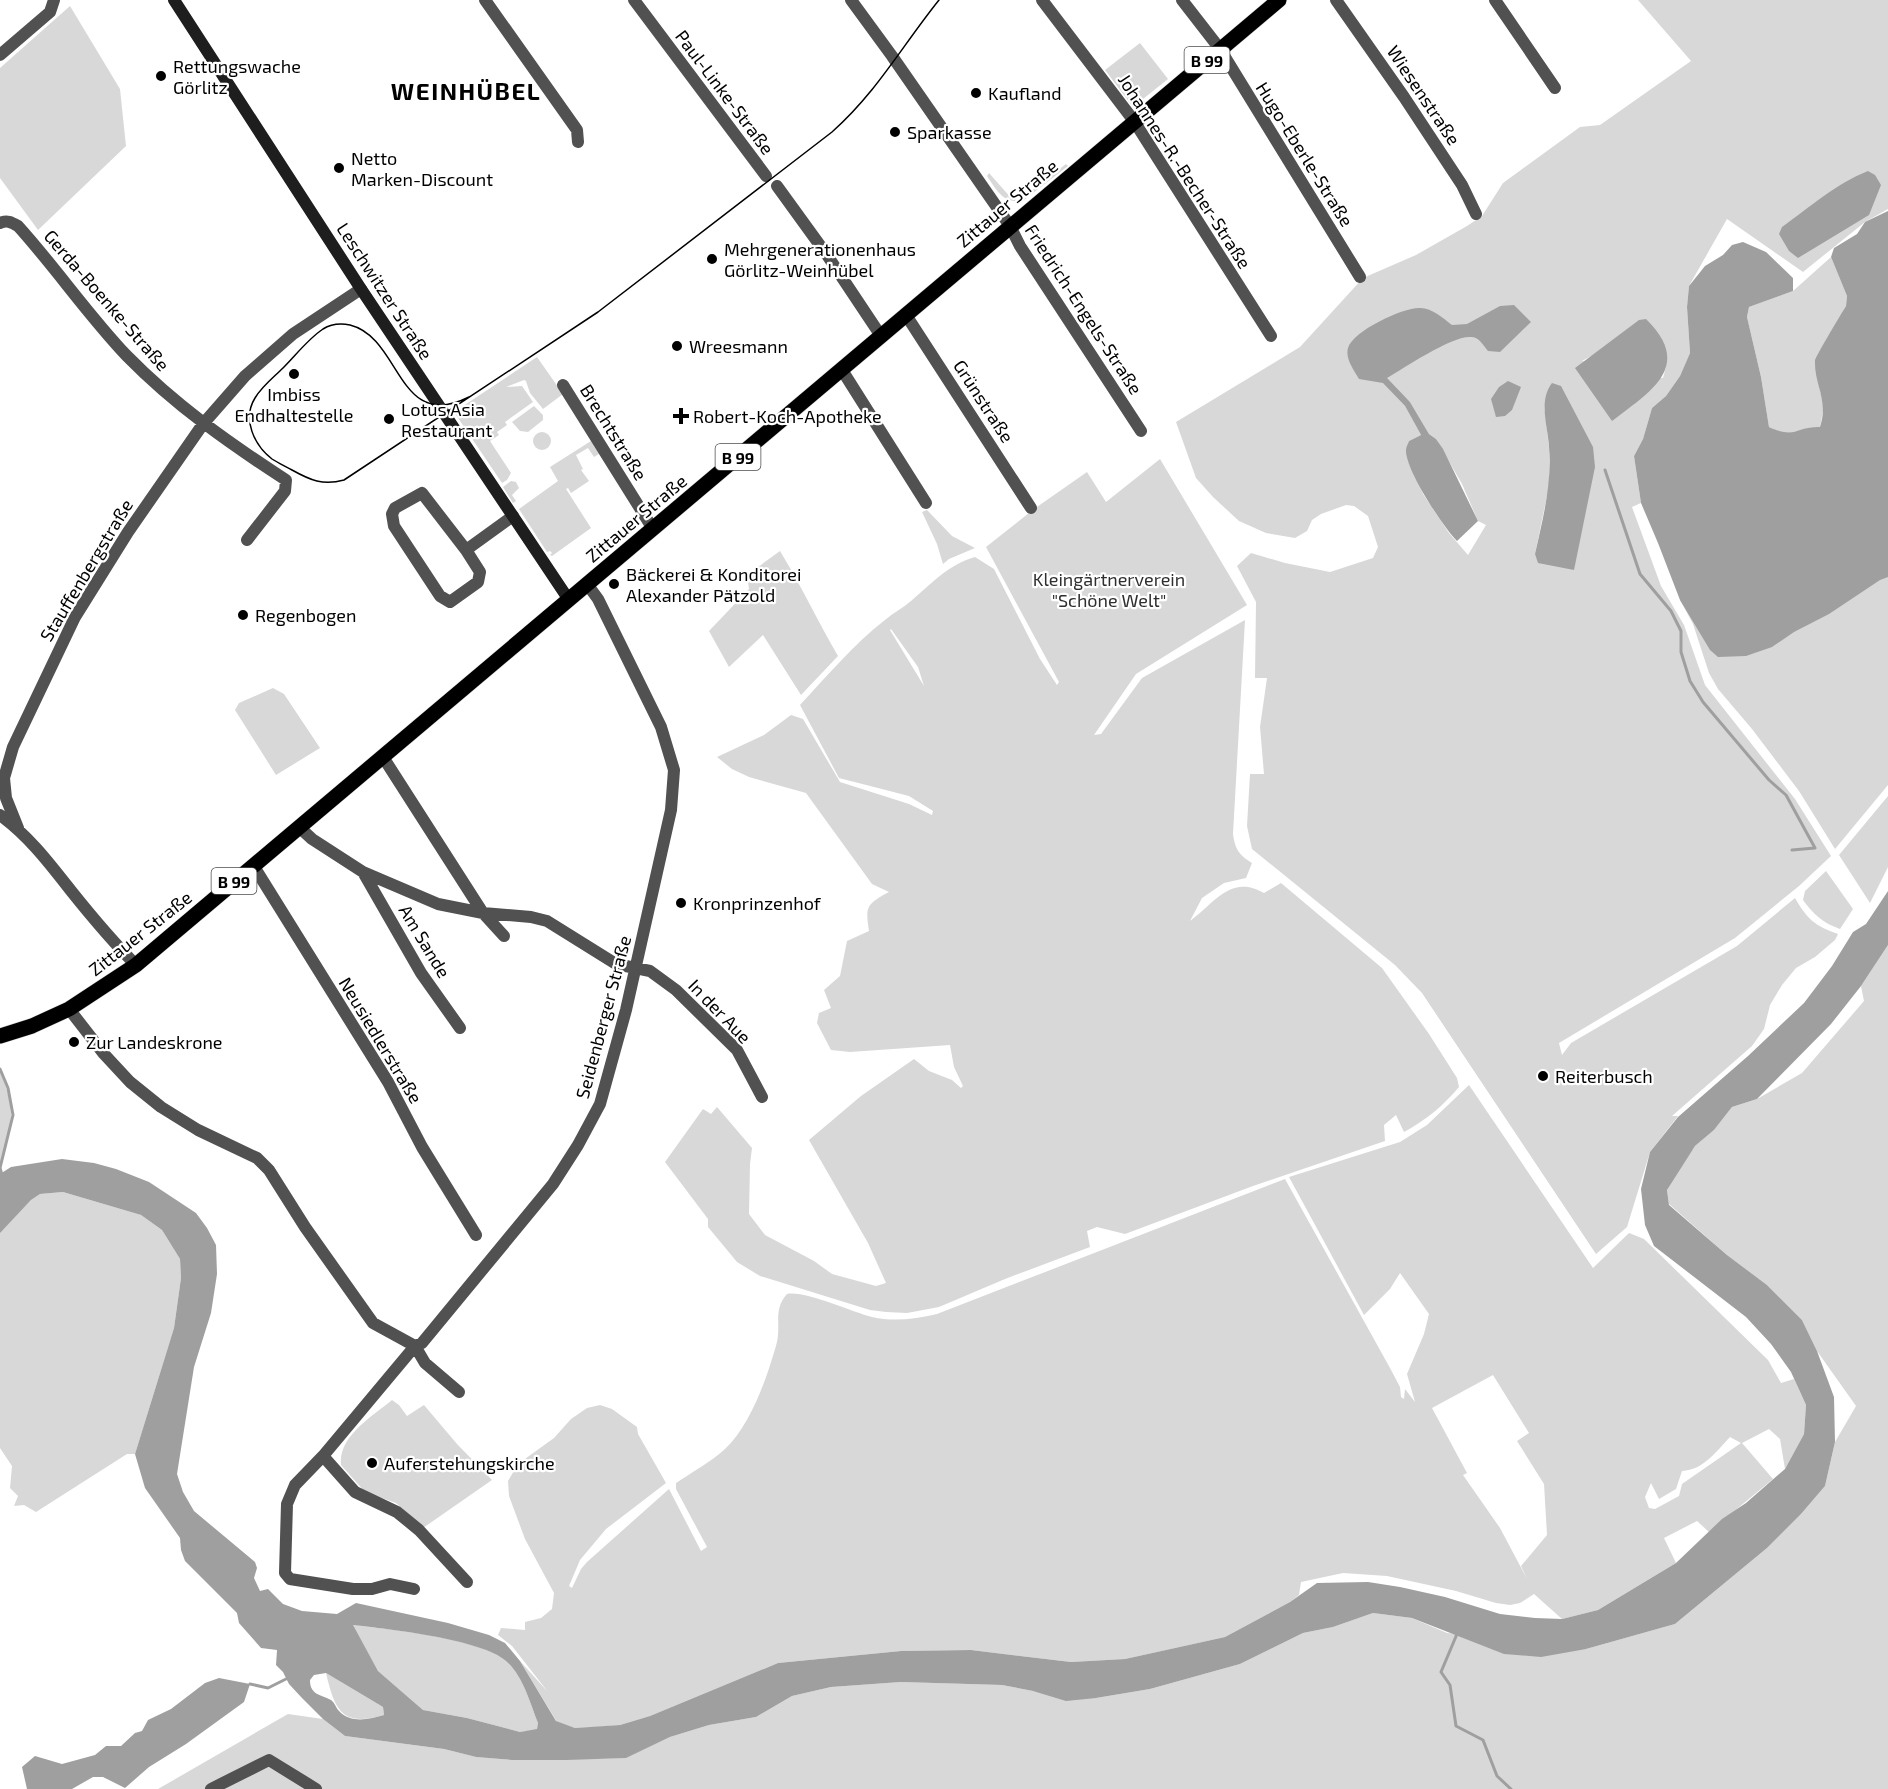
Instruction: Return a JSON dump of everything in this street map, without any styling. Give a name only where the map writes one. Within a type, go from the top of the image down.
[{"type":"main road","name":"Zittauer Straße","points":[[0,1036],[32,1026],[69,1010],[136,965],[1280,0]]},
{"type":"street","name":"Leschwitzer Straße","points":[[174,0],[361,289],[569,600]]},
{"type":"street","points":[[485,0],[577,130],[578,142]]},
{"type":"street","name":"Paul-Linke-Straße","points":[[633,0],[766,176]]},
{"type":"street","name":"Friedrich-Engels-Straße","points":[[851,0],[1010,226],[1020,246],[1141,431]]},
{"type":"street","name":"Johannes-R.-Becher-Straße","points":[[1042,0],[1134,121],[1271,336]]},
{"type":"street","points":[[1182,0],[1220,49]]},
{"type":"street","name":"Wiesenstraße","points":[[1336,0],[1462,185],[1476,214]]},
{"type":"street","points":[[1495,0],[1555,88]]},
{"type":"street","points":[[0,55],[50,12],[54,1]]},
{"type":"street","name":"Hugo-Eberle-Straße","points":[[1220,49],[1360,277]]},
{"type":"street","points":[[777,186],[881,336]]},
{"type":"street","name":"Gerda-Boenke-Straße","points":[[5,223],[25,234],[76,298],[127,356],[177,403],[204,424]]},
{"type":"street","name":"Stauffenbergstraße","points":[[2,780],[24,720],[75,617],[150,499],[204,424],[245,376],[293,334],[361,289]]},
{"type":"street","name":"Grünstraße","points":[[906,315],[1031,508]]},
{"type":"street","points":[[842,370],[926,504]]},
{"type":"street","name":"Brechtstraße","points":[[563,385],[653,529]]},
{"type":"street","points":[[204,424],[286,480],[285,491],[247,540]]},
{"type":"street","points":[[422,493],[466,550],[480,572],[478,582],[450,602],[440,596],[394,526],[392,514],[395,508],[422,493]]},
{"type":"street","points":[[466,550],[513,516]]},
{"type":"street","name":"Seidenberger Straße","points":[[414,1589],[390,1584],[372,1589],[353,1589],[287,1577],[285,1573],[287,1504],[295,1485],[323,1456],[415,1346],[422,1343],[553,1184],[600,1104],[626,1010],[671,810],[674,770],[661,727],[598,599],[587,585]]},
{"type":"street","points":[[383,757],[483,913],[504,936]]},
{"type":"street","points":[[2,780],[6,798],[18,828]]},
{"type":"street","points":[[0,815],[18,828],[136,965]]},
{"type":"street","name":"Am Sande","points":[[299,827],[312,839],[363,872],[438,904],[483,913],[531,917],[547,921],[616,964],[636,967]]},
{"type":"street","name":"Neusiedlerstraße","points":[[253,866],[388,1082],[422,1147],[476,1235]]},
{"type":"street","name":"Am Sande","points":[[363,872],[422,973],[460,1028]]},
{"type":"street","name":"In der Aue","points":[[636,967],[650,971],[676,990],[737,1050],[762,1097]]},
{"type":"street","points":[[69,1010],[110,1061],[130,1082],[161,1107],[198,1130],[246,1151],[269,1170],[305,1227],[373,1323],[415,1346],[425,1363],[459,1392]]},
{"type":"street","points":[[323,1456],[355,1492],[397,1512],[419,1530],[467,1582]]},
{"type":"street","points":[[211,1789],[269,1760],[316,1789]]},
{"type":"green space","points":[[1638,0],[1888,0],[1888,209],[1865,222],[1803,272],[1727,219],[1689,286],[1687,307],[1690,353],[1680,376],[1666,396],[1652,408],[1643,439],[1634,456],[1641,503],[1632,507],[1661,586],[1684,625],[1705,685],[1795,799],[1831,856],[1799,886],[1735,938],[1559,1043],[1562,1055],[1571,1043],[1737,946],[1795,898],[1812,921],[1838,934],[1835,940],[1815,957],[1796,968],[1782,985],[1770,1005],[1764,1029],[1752,1046],[1672,1116],[1678,1116],[1650,1152],[1627,1227],[1596,1254],[1422,993],[1395,965],[1252,849],[1247,826],[1250,774],[1264,774],[1260,727],[1267,678],[1255,678],[1256,602],[1237,566],[1251,553],[1330,572],[1373,558],[1378,547],[1368,516],[1354,506],[1346,505],[1321,514],[1312,520],[1307,531],[1295,538],[1266,533],[1239,521],[1196,478],[1176,422],[1300,347],[1363,278],[1416,255],[1467,226],[1482,216],[1503,183],[1580,127],[1600,125],[1691,61]],"holes":[[[1666,354],[1663,378],[1582,361],[1593,355]],[[1394,387],[1410,402],[1429,434],[1436,439],[1462,484],[1478,521],[1486,525],[1468,555],[1449,533],[1423,494],[1406,451],[1409,441],[1421,435],[1405,406],[1390,390]],[[1544,404],[1574,570],[1535,554],[1549,486],[1549,448]]]},
{"type":"green space","points":[[70,6],[120,89],[126,146],[38,230],[0,178],[0,68]]},
{"type":"green space","points":[[1140,43],[1168,79],[1133,107],[1105,70]]},
{"type":"green space","points":[[1066,164],[1068,166],[1024,200],[1006,199],[987,176],[989,173],[1012,199],[1023,191],[1027,194]]},
{"type":"green space","points":[[1831,257],[1847,296],[1846,306],[1815,359],[1824,405],[1820,427],[1792,434],[1782,433],[1769,427],[1761,377],[1747,317],[1749,307],[1793,291]]},
{"type":"green space","points":[[537,357],[563,394],[543,409],[530,393],[526,381],[506,387],[522,386],[533,402],[505,422],[507,425],[490,441],[511,473],[502,483],[454,412]]},
{"type":"green space","points":[[534,406],[543,415],[543,420],[528,432],[520,431],[512,422]]},
{"type":"green space","points":[[538,432],[546,432],[551,437],[549,448],[538,450],[533,445],[533,437]]},
{"type":"green space","points":[[591,441],[599,454],[594,457],[588,448],[576,455],[583,469],[581,470],[589,481],[571,493],[568,488],[566,489],[591,528],[552,556],[519,509],[558,481],[550,467]]},
{"type":"green space","name":"Kleingärtnerverein \"Schöne Welt\"","points":[[1160,459],[1247,605],[1136,674],[1094,735],[1101,734],[1142,678],[1245,620],[1233,834],[1238,851],[1252,863],[1246,878],[1224,883],[1202,898],[1190,921],[1215,899],[1232,889],[1252,888],[1264,893],[1281,883],[1382,968],[1429,1034],[1457,1078],[1459,1087],[1434,1112],[1404,1132],[1396,1115],[1384,1125],[1385,1141],[1253,1186],[1125,1234],[1097,1227],[1087,1231],[1090,1247],[939,1307],[907,1313],[870,1310],[760,1276],[737,1262],[708,1227],[708,1219],[665,1162],[703,1109],[711,1114],[717,1107],[752,1148],[749,1214],[765,1235],[814,1261],[832,1274],[876,1286],[886,1283],[868,1243],[809,1140],[861,1096],[914,1059],[929,1071],[952,1080],[961,1088],[963,1086],[954,1067],[950,1045],[850,1052],[831,1050],[817,1023],[819,1013],[831,1008],[824,990],[840,976],[847,941],[869,931],[867,916],[869,907],[889,892],[872,884],[806,793],[749,777],[732,769],[717,757],[764,735],[791,715],[803,719],[840,782],[909,804],[932,815],[933,811],[909,796],[839,778],[800,705],[862,639],[888,617],[908,604],[933,581],[957,564],[975,557],[994,569],[1040,659],[1057,685],[1059,682],[986,547],[1034,509],[1087,472],[1106,502]],"holes":[[[891,629],[918,667],[924,686]]]},
{"type":"green space","points":[[511,481],[516,482],[519,488],[512,495],[516,501],[513,503],[503,487]]},
{"type":"green space","points":[[927,510],[952,536],[975,548],[943,564],[937,544],[922,512]]},
{"type":"green space","points":[[1888,534],[1888,785],[1835,849],[1799,791],[1718,689],[1709,673],[1693,624],[1680,600]]},
{"type":"green space","points":[[780,551],[838,656],[801,695],[763,635],[729,667],[709,631],[749,589],[747,575]]},
{"type":"green space","points":[[273,688],[284,694],[320,748],[276,775],[235,710],[239,703]]},
{"type":"green space","points":[[1888,796],[1888,867],[1870,903],[1839,855]]},
{"type":"green space","points":[[1826,871],[1853,909],[1840,929],[1819,918],[1803,900],[1805,891]]},
{"type":"green space","points":[[1888,945],[1888,1789],[158,1789],[288,1714],[323,1719],[345,1736],[444,1749],[476,1757],[512,1760],[625,1758],[670,1737],[709,1725],[756,1717],[792,1696],[831,1687],[901,1682],[1002,1685],[1096,1698],[1150,1689],[1240,1664],[1303,1633],[1333,1627],[1373,1613],[1412,1618],[1447,1633],[1586,1649],[1675,1624],[1767,1548],[1825,1486],[1835,1442],[1856,1406],[1817,1351],[1802,1320],[1767,1285],[1727,1255],[1669,1204],[1667,1190],[1695,1146],[1714,1130],[1732,1107],[1757,1099],[1802,1073],[1864,1001],[1861,986]]},
{"type":"green space","points":[[0,1072],[8,1093],[11,1115],[0,1167]]},
{"type":"green space","points":[[1469,1085],[1593,1268],[1629,1233],[1644,1239],[1768,1360],[1781,1383],[1794,1379],[1806,1405],[1804,1434],[1785,1469],[1780,1439],[1769,1429],[1742,1443],[1773,1479],[1709,1532],[1697,1521],[1664,1538],[1676,1563],[1598,1610],[1562,1619],[1534,1594],[1520,1603],[1510,1605],[1387,1576],[1343,1573],[1301,1582],[1299,1595],[1290,1602],[1225,1637],[1125,1659],[1071,1662],[971,1650],[901,1651],[778,1663],[650,1716],[620,1725],[575,1728],[557,1722],[520,1661],[548,1692],[512,1646],[498,1635],[501,1628],[525,1630],[525,1622],[541,1618],[552,1609],[554,1593],[525,1539],[509,1496],[508,1481],[518,1464],[554,1438],[571,1419],[587,1408],[600,1405],[612,1409],[637,1427],[638,1434],[666,1483],[606,1529],[580,1560],[569,1586],[572,1588],[587,1562],[669,1489],[701,1551],[707,1547],[676,1489],[676,1483],[720,1454],[743,1427],[769,1369],[777,1342],[780,1306],[787,1294],[805,1295],[880,1319],[905,1319],[937,1314],[1285,1179],[1390,1368],[1400,1387],[1401,1397],[1404,1399],[1405,1389],[1415,1402],[1407,1374],[1424,1334],[1429,1314],[1400,1273],[1390,1289],[1364,1315],[1289,1177],[1400,1142],[1427,1125]],"holes":[[[1493,1375],[1529,1433],[1517,1441],[1544,1484],[1547,1535],[1521,1566],[1527,1579],[1500,1528],[1463,1475],[1467,1473],[1432,1408]],[[1730,1437],[1741,1443],[1682,1484],[1679,1496],[1655,1509],[1649,1508],[1645,1497],[1651,1483],[1659,1499],[1676,1489],[1682,1471],[1703,1464]]]},
{"type":"green space","points":[[63,1192],[141,1215],[162,1230],[180,1259],[181,1278],[174,1328],[135,1454],[127,1454],[36,1512],[24,1505],[14,1506],[18,1496],[10,1488],[12,1466],[0,1448],[0,1232],[31,1200],[40,1194]]},
{"type":"green space","points":[[392,1400],[407,1416],[424,1405],[492,1480],[423,1528],[396,1503],[365,1492],[341,1465],[345,1445],[351,1436]]},
{"type":"green space","points":[[352,1625],[433,1636],[476,1646],[493,1653],[506,1661],[517,1674],[538,1723],[537,1730],[520,1732],[467,1718],[423,1710],[378,1671]]},
{"type":"green space","points":[[326,1673],[383,1707],[384,1715],[358,1719],[343,1713],[333,1697]]},
{"type":"shaded area","points":[[1868,171],[1875,175],[1881,185],[1869,215],[1798,258],[1789,251],[1779,234],[1782,227],[1835,189]]},
{"type":"shaded area","points":[[1888,211],[1888,577],[1772,647],[1746,656],[1718,657],[1710,650],[1680,600],[1641,503],[1634,456],[1643,439],[1652,408],[1666,396],[1680,376],[1690,353],[1687,307],[1689,286],[1705,266],[1723,255],[1732,245],[1743,242],[1766,252],[1793,278],[1793,291],[1749,307],[1747,317],[1761,377],[1769,427],[1778,431],[1791,432],[1820,427],[1823,409],[1815,360],[1846,306],[1847,296],[1831,257],[1834,248],[1857,234],[1865,222]]},
{"type":"shaded area","points":[[1514,305],[1531,322],[1500,352],[1488,351],[1474,337],[1463,338],[1429,353],[1387,378],[1410,402],[1429,434],[1443,449],[1478,521],[1457,541],[1434,511],[1407,459],[1406,448],[1409,441],[1421,435],[1405,406],[1383,383],[1359,379],[1347,352],[1352,341],[1368,328],[1390,316],[1411,309],[1428,309],[1452,325],[1467,324],[1500,306]]},
{"type":"shaded area","points":[[1646,319],[1660,336],[1667,351],[1667,365],[1652,389],[1612,421],[1575,368],[1639,320]]},
{"type":"shaded area","points":[[1508,381],[1521,387],[1512,410],[1505,416],[1496,417],[1491,399],[1499,387]]},
{"type":"shaded area","points":[[1552,383],[1561,386],[1593,447],[1595,467],[1574,570],[1538,563],[1535,554],[1548,488],[1550,461],[1545,398]]},
{"type":"shaded area","points":[[1888,891],[1888,945],[1861,986],[1831,1024],[1757,1099],[1732,1107],[1714,1130],[1695,1146],[1667,1190],[1669,1205],[1727,1255],[1767,1285],[1802,1320],[1817,1351],[1834,1397],[1835,1442],[1825,1486],[1767,1548],[1675,1624],[1586,1649],[1541,1657],[1504,1654],[1412,1618],[1373,1613],[1333,1627],[1303,1633],[1240,1664],[1150,1689],[1066,1701],[1002,1685],[901,1682],[831,1687],[792,1696],[756,1717],[709,1725],[670,1737],[626,1758],[512,1760],[476,1757],[444,1749],[345,1736],[323,1719],[289,1684],[283,1672],[276,1665],[277,1650],[261,1648],[239,1623],[237,1613],[185,1561],[180,1538],[145,1488],[135,1454],[174,1328],[181,1278],[180,1259],[162,1230],[141,1215],[63,1192],[40,1194],[31,1200],[0,1233],[0,1174],[11,1167],[62,1159],[94,1163],[149,1182],[196,1213],[216,1245],[217,1274],[211,1313],[194,1367],[177,1474],[183,1492],[194,1511],[255,1562],[257,1568],[254,1578],[260,1591],[268,1589],[283,1604],[302,1611],[337,1614],[356,1603],[448,1623],[489,1635],[505,1643],[520,1661],[556,1721],[575,1728],[620,1725],[650,1716],[778,1663],[901,1651],[971,1650],[1071,1662],[1125,1659],[1225,1637],[1290,1602],[1317,1583],[1368,1582],[1445,1597],[1500,1614],[1562,1619],[1598,1610],[1676,1563],[1722,1519],[1746,1503],[1785,1469],[1804,1434],[1806,1405],[1791,1372],[1771,1344],[1746,1317],[1654,1246],[1645,1225],[1641,1189],[1650,1152],[1678,1117],[1804,1003],[1832,966],[1853,932],[1866,924]],"holes":[[[353,1625],[433,1636],[494,1653],[506,1661],[517,1674],[538,1723],[537,1729],[520,1732],[467,1718],[423,1710],[378,1671]],[[326,1673],[383,1707],[384,1715],[361,1719],[344,1715],[331,1700],[316,1693],[310,1685],[310,1680],[314,1675]]]},
{"type":"shaded area","points":[[219,1678],[250,1684],[244,1702],[186,1744],[149,1767],[125,1788],[103,1777],[93,1777],[72,1789],[27,1789],[22,1767],[35,1756],[62,1764],[95,1755],[106,1746],[121,1746],[135,1733],[142,1731],[148,1720],[171,1709],[205,1683]]},
{"type":"waterway","points":[[1605,470],[1640,574],[1671,611],[1681,631],[1681,652],[1690,681],[1703,702],[1769,780],[1786,795],[1815,848],[1792,850]]},
{"type":"waterway","points":[[0,1069],[8,1088],[13,1115],[0,1168],[2,1175]]},
{"type":"waterway","points":[[1457,1634],[1441,1672],[1450,1685],[1456,1726],[1483,1740],[1497,1776],[1511,1789]]},
{"type":"waterway","points":[[250,1684],[268,1688],[286,1679]]},
{"type":"tram line","points":[[469,397],[445,405],[427,403],[413,393],[367,333],[350,325],[336,324],[312,337],[261,390],[251,406],[250,423],[260,447],[274,460],[317,481],[344,480],[598,312],[832,132],[876,85],[939,0]]},
{"type":"place","name":"Rettungswache Görlitz","points":[[161,76]]},
{"type":"place","name":"Kaufland","points":[[976,93]]},
{"type":"place","name":"Sparkasse","points":[[895,132]]},
{"type":"place","name":"Netto Marken-Discount","points":[[339,168]]},
{"type":"place","name":"Mehrgenerationenhaus Görlitz-Weinhübel","points":[[712,259]]},
{"type":"place","name":"Wreesmann","points":[[677,346]]},
{"type":"place","name":"Imbiss Endhaltestelle","points":[[294,374]]},
{"type":"place","name":"Robert-Koch-Apotheke","points":[[681,416]]},
{"type":"place","name":"Lotus Asia Restaurant","points":[[389,419]]},
{"type":"place","name":"Bäckerei & Konditorei Alexander Pätzold","points":[[614,584]]},
{"type":"place","name":"Regenbogen","points":[[243,615]]},
{"type":"place","name":"Kronprinzenhof","points":[[681,903]]},
{"type":"place","name":"Zur Landeskrone","points":[[74,1042]]},
{"type":"place","name":"Reiterbusch","points":[[1543,1076]]},
{"type":"place","name":"Auferstehungskirche","points":[[372,1463]]},
{"type":"district","name":"WEINHÜBEL","points":[[466,90]]}]
